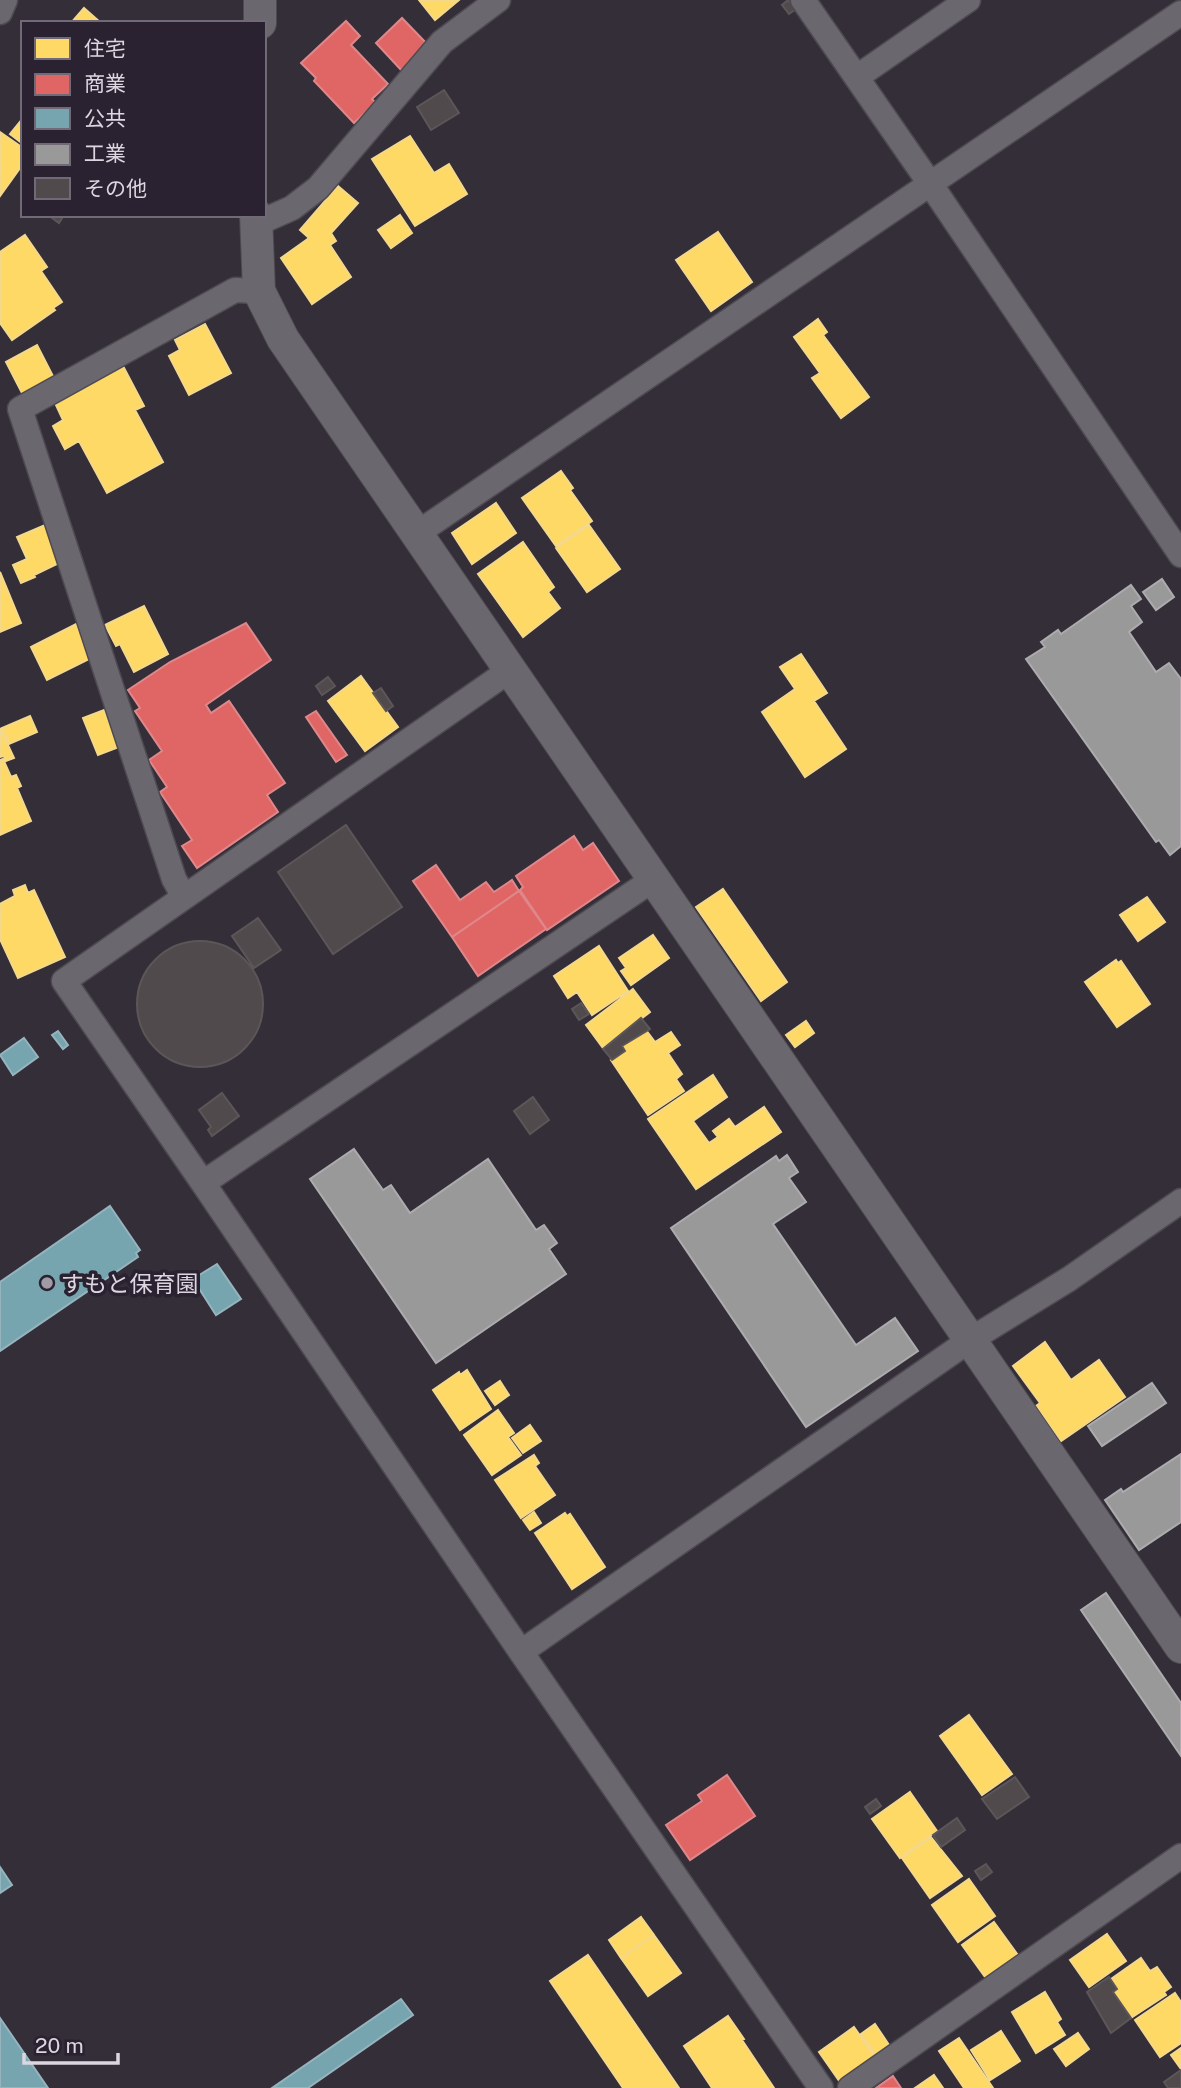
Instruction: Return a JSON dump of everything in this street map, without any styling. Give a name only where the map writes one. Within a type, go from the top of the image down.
[{"type":"street","points":[[0,12],[5,0]]},
{"type":"street","points":[[260,0],[260,21]]},
{"type":"street","points":[[266,217],[292,208],[318,188],[442,42],[498,0]]},
{"type":"street","points":[[803,0],[1181,555]]},
{"type":"street","points":[[857,77],[968,0]]},
{"type":"street","points":[[416,534],[1181,13]]},
{"type":"street","points":[[256,220],[259,290],[283,339],[1181,1647]]},
{"type":"street","points":[[184,897],[174,879],[20,410],[235,290],[259,290]]},
{"type":"street","points":[[510,670],[64,981],[821,2088]]},
{"type":"street","points":[[203,1182],[654,879]]},
{"type":"street","points":[[522,1652],[970,1340],[1069,1279],[1181,1201]]},
{"type":"street","points":[[850,2088],[1181,1856]]},
{"type":"building: 住宅","points":[[419,0],[459,0],[435,20]]},
{"type":"building: 住宅","points":[[84,8],[99,21],[73,21]]},
{"type":"building: 住宅","points":[[21,120],[21,142],[10,134]]},
{"type":"building: 住宅","points":[[0,132],[21,147],[21,167],[0,196]]},
{"type":"building: 住宅","points":[[410,136],[434,173],[449,164],[467,194],[415,226],[372,159]]},
{"type":"building: 住宅","points":[[338,186],[358,203],[331,233],[336,241],[330,245],[351,277],[312,304],[281,258],[309,238],[300,230]]},
{"type":"building: 住宅","points":[[400,215],[412,233],[391,248],[378,230]]},
{"type":"building: 住宅","points":[[718,232],[752,282],[711,311],[676,260]]},
{"type":"building: 住宅","points":[[25,235],[47,267],[41,271],[62,302],[53,308],[55,310],[12,340],[0,323],[0,252]]},
{"type":"building: 住宅","points":[[818,319],[827,332],[823,335],[869,397],[841,418],[812,378],[820,373],[794,337]]},
{"type":"building: 住宅","points":[[205,324],[231,373],[189,395],[169,356],[180,350],[175,340]]},
{"type":"building: 住宅","points":[[37,345],[55,380],[24,397],[6,362]]},
{"type":"building: 住宅","points":[[123,366],[144,406],[135,410],[163,462],[107,493],[79,441],[65,449],[53,426],[63,420],[55,403]]},
{"type":"building: 住宅","points":[[561,471],[573,488],[570,490],[592,521],[556,546],[522,498]]},
{"type":"building: 住宅","points":[[496,503],[516,533],[472,564],[452,533]]},
{"type":"building: 住宅","points":[[45,525],[61,562],[21,583],[13,565],[27,559],[17,537]]},
{"type":"building: 住宅","points":[[589,525],[620,569],[587,592],[556,548]]},
{"type":"building: 住宅","points":[[523,542],[554,587],[548,592],[560,608],[523,637],[478,574]]},
{"type":"building: 住宅","points":[[0,572],[21,623],[0,632]]},
{"type":"building: 住宅","points":[[144,606],[168,654],[134,672],[120,644],[116,646],[105,625]]},
{"type":"building: 住宅","points":[[76,624],[93,657],[47,680],[31,647]]},
{"type":"building: 住宅","points":[[801,654],[827,693],[814,701],[846,749],[805,777],[762,712],[795,689],[780,667]]},
{"type":"building: 住宅","points":[[361,676],[398,727],[365,751],[328,701]]},
{"type":"building: 住宅","points":[[104,710],[119,747],[98,755],[83,718]]},
{"type":"building: 住宅","points":[[30,716],[37,732],[9,744],[2,728]]},
{"type":"building: 住宅","points":[[0,728],[14,758],[6,761],[4,756],[0,757]]},
{"type":"building: 住宅","points":[[3,759],[11,777],[16,775],[21,786],[17,788],[31,821],[0,835],[0,760]]},
{"type":"building: 住宅","points":[[25,885],[28,893],[34,890],[65,957],[18,978],[0,939],[0,904],[15,896],[13,890]]},
{"type":"building: 住宅","points":[[723,889],[787,982],[761,1001],[696,907]]},
{"type":"building: 住宅","points":[[1147,897],[1165,922],[1138,941],[1120,915]]},
{"type":"building: 住宅","points":[[653,935],[669,958],[631,985],[621,971],[626,968],[619,958]]},
{"type":"building: 住宅","points":[[599,946],[628,991],[592,1015],[577,992],[568,998],[554,976]]},
{"type":"building: 住宅","points":[[1116,960],[1118,963],[1121,961],[1150,1004],[1117,1027],[1085,982]]},
{"type":"building: 住宅","points":[[633,989],[650,1012],[603,1048],[586,1025]]},
{"type":"building: 住宅","points":[[806,1021],[814,1033],[795,1047],[786,1035]]},
{"type":"building: 住宅","points":[[646,1030],[655,1042],[671,1032],[680,1045],[668,1053],[682,1074],[676,1079],[684,1091],[648,1115],[611,1060],[625,1051],[622,1046]]},
{"type":"building: 住宅","points":[[713,1075],[727,1097],[693,1121],[709,1143],[718,1137],[713,1131],[729,1119],[735,1127],[764,1107],[781,1132],[696,1189],[648,1119]]},
{"type":"building: 住宅","points":[[1045,1342],[1071,1380],[1099,1360],[1125,1397],[1061,1441],[1036,1406],[1040,1403],[1013,1366]]},
{"type":"building: 住宅","points":[[467,1370],[491,1409],[460,1430],[433,1390],[459,1372],[460,1375]]},
{"type":"building: 住宅","points":[[500,1381],[509,1395],[495,1405],[485,1391]]},
{"type":"building: 住宅","points":[[498,1410],[514,1433],[508,1437],[521,1455],[492,1475],[464,1435]]},
{"type":"building: 住宅","points":[[530,1425],[541,1441],[523,1453],[512,1438]]},
{"type":"building: 住宅","points":[[534,1455],[539,1463],[535,1466],[555,1495],[521,1518],[495,1480]]},
{"type":"building: 住宅","points":[[534,1512],[541,1523],[530,1530],[523,1520]]},
{"type":"building: 住宅","points":[[565,1513],[567,1516],[570,1514],[605,1567],[572,1589],[535,1533]]},
{"type":"building: 住宅","points":[[969,1715],[1012,1774],[982,1795],[940,1736]]},
{"type":"building: 住宅","points":[[910,1792],[937,1831],[900,1858],[872,1819]]},
{"type":"building: 住宅","points":[[931,1837],[962,1876],[930,1898],[902,1858]]},
{"type":"building: 住宅","points":[[969,1879],[995,1916],[958,1942],[932,1905]]},
{"type":"building: 住宅","points":[[641,1917],[654,1935],[621,1958],[609,1940]]},
{"type":"building: 住宅","points":[[994,1922],[1020,1958],[988,1981],[962,1945]]},
{"type":"building: 住宅","points":[[1107,1934],[1126,1961],[1089,1987],[1070,1960]]},
{"type":"building: 住宅","points":[[654,1935],[681,1973],[648,1996],[621,1958]]},
{"type":"building: 住宅","points":[[588,1955],[679,2088],[623,2088],[550,1981]]},
{"type":"building: 住宅","points":[[1141,1958],[1150,1971],[1157,1967],[1171,1987],[1164,1992],[1166,1995],[1131,2018],[1113,1992],[1117,1989],[1111,1979]]},
{"type":"building: 住宅","points":[[1045,1992],[1061,2019],[1057,2022],[1065,2035],[1036,2053],[1012,2012]]},
{"type":"building: 住宅","points":[[1175,1993],[1181,2002],[1181,2043],[1160,2057],[1135,2020]]},
{"type":"building: 住宅","points":[[728,2016],[774,2088],[712,2088],[684,2046]]},
{"type":"building: 住宅","points":[[875,2024],[891,2048],[877,2057],[861,2034]]},
{"type":"building: 住宅","points":[[854,2027],[875,2057],[840,2082],[819,2052]]},
{"type":"building: 住宅","points":[[1001,2031],[1020,2061],[990,2080],[971,2050]]},
{"type":"building: 住宅","points":[[1078,2033],[1089,2049],[1066,2066],[1054,2049]]},
{"type":"building: 住宅","points":[[959,2038],[993,2088],[964,2088],[939,2051]]},
{"type":"building: 住宅","points":[[1181,2048],[1181,2069],[1171,2055]]},
{"type":"building: 住宅","points":[[934,2075],[943,2088],[915,2088]]},
{"type":"building: 商業","points":[[402,18],[430,47],[403,72],[376,43]]},
{"type":"building: 商業","points":[[346,21],[360,36],[351,45],[388,84],[372,99],[376,103],[354,123],[314,81],[316,78],[301,63]]},
{"type":"building: 商業","points":[[246,623],[271,660],[206,705],[211,713],[229,701],[285,783],[267,795],[278,812],[197,868],[182,846],[192,840],[160,792],[167,787],[149,760],[162,751],[135,711],[140,708],[128,690],[170,662]]},
{"type":"building: 商業","points":[[316,711],[347,755],[336,762],[306,717]]},
{"type":"building: 商業","points":[[574,836],[583,850],[593,843],[619,881],[547,930],[520,890],[523,887],[516,876]]},
{"type":"building: 商業","points":[[436,865],[460,900],[486,882],[494,892],[512,880],[519,891],[452,937],[413,881]]},
{"type":"building: 商業","points":[[519,891],[546,929],[478,976],[452,937]]},
{"type":"building: 商業","points":[[727,1775],[755,1816],[690,1860],[666,1825],[702,1801],[698,1795]]},
{"type":"building: 商業","points":[[893,2076],[901,2088],[876,2088]]},
{"type":"building: 公共","points":[[58,1031],[68,1045],[63,1049],[52,1035]]},
{"type":"building: 公共","points":[[24,1038],[38,1057],[13,1075],[0,1055]]},
{"type":"building: 公共","points":[[110,1206],[140,1250],[136,1253],[138,1257],[0,1351],[0,1282]]},
{"type":"building: 公共","points":[[217,1264],[241,1299],[216,1315],[193,1279]]},
{"type":"building: 公共","points":[[0,1867],[12,1885],[0,1893]]},
{"type":"building: 公共","points":[[401,1999],[413,2015],[308,2088],[272,2088]]},
{"type":"building: 公共","points":[[0,2018],[48,2088],[0,2088]]},
{"type":"building: 工業","points":[[1162,579],[1174,597],[1156,610],[1143,592]]},
{"type":"building: 工業","points":[[1131,585],[1141,599],[1131,606],[1142,622],[1129,632],[1156,672],[1169,663],[1181,679],[1181,846],[1170,855],[1159,840],[1156,842],[1026,659],[1045,647],[1041,642],[1058,630],[1061,634]]},
{"type":"building: 工業","points":[[354,1149],[383,1190],[391,1185],[410,1213],[488,1159],[536,1230],[544,1225],[557,1243],[549,1249],[566,1274],[436,1363],[310,1179]]},
{"type":"building: 工業","points":[[787,1155],[798,1172],[789,1178],[806,1202],[773,1224],[856,1345],[895,1318],[918,1351],[806,1427],[671,1228],[776,1156],[779,1161]]},
{"type":"building: 工業","points":[[1152,1383],[1166,1403],[1102,1446],[1088,1426]]},
{"type":"building: 工業","points":[[1181,1454],[1181,1522],[1139,1550],[1105,1500],[1121,1489],[1123,1492]]},
{"type":"building: 工業","points":[[1106,1593],[1181,1703],[1181,1756],[1081,1610]]},
{"type":"building: その他","points":[[788,0],[796,9],[789,14],[782,5]]},
{"type":"building: その他","points":[[444,90],[459,113],[431,130],[417,107]]},
{"type":"building: その他","points":[[51,217],[63,217],[59,223]]},
{"type":"building: その他","points":[[328,677],[335,686],[322,695],[316,686]]},
{"type":"building: その他","points":[[381,688],[393,706],[386,711],[373,693]]},
{"type":"building: その他","points":[[346,825],[402,907],[333,954],[278,872]]},
{"type":"building: その他","points":[[258,918],[281,950],[254,968],[232,936]]},
{"type":"building: その他","points":[[200,941],[224,946],[245,959],[258,980],[263,1004],[258,1028],[245,1049],[224,1062],[200,1067],[176,1062],[155,1049],[142,1028],[137,1004],[142,980],[155,959],[176,946]]},
{"type":"building: その他","points":[[581,1003],[589,1014],[579,1020],[572,1009]]},
{"type":"building: その他","points":[[641,1018],[650,1029],[622,1046],[625,1051],[612,1060],[603,1049]]},
{"type":"building: その他","points":[[222,1093],[239,1116],[212,1136],[208,1130],[211,1127],[199,1110]]},
{"type":"building: その他","points":[[533,1097],[549,1120],[530,1134],[514,1111]]},
{"type":"building: その他","points":[[1015,1777],[1029,1797],[997,1819],[982,1799]]},
{"type":"building: その他","points":[[876,1799],[881,1806],[870,1814],[865,1807]]},
{"type":"building: その他","points":[[957,1818],[965,1830],[941,1847],[933,1835]]},
{"type":"building: その他","points":[[986,1864],[992,1872],[981,1880],[975,1871]]},
{"type":"building: その他","points":[[1109,1977],[1117,1989],[1113,1992],[1131,2018],[1111,2033],[1087,1992]]},
{"type":"building: その他","points":[[1181,2070],[1181,2088],[1168,2088],[1164,2082]]},
{"type":"place","name":"すもと保育園","points":[[47,1283]]}]
